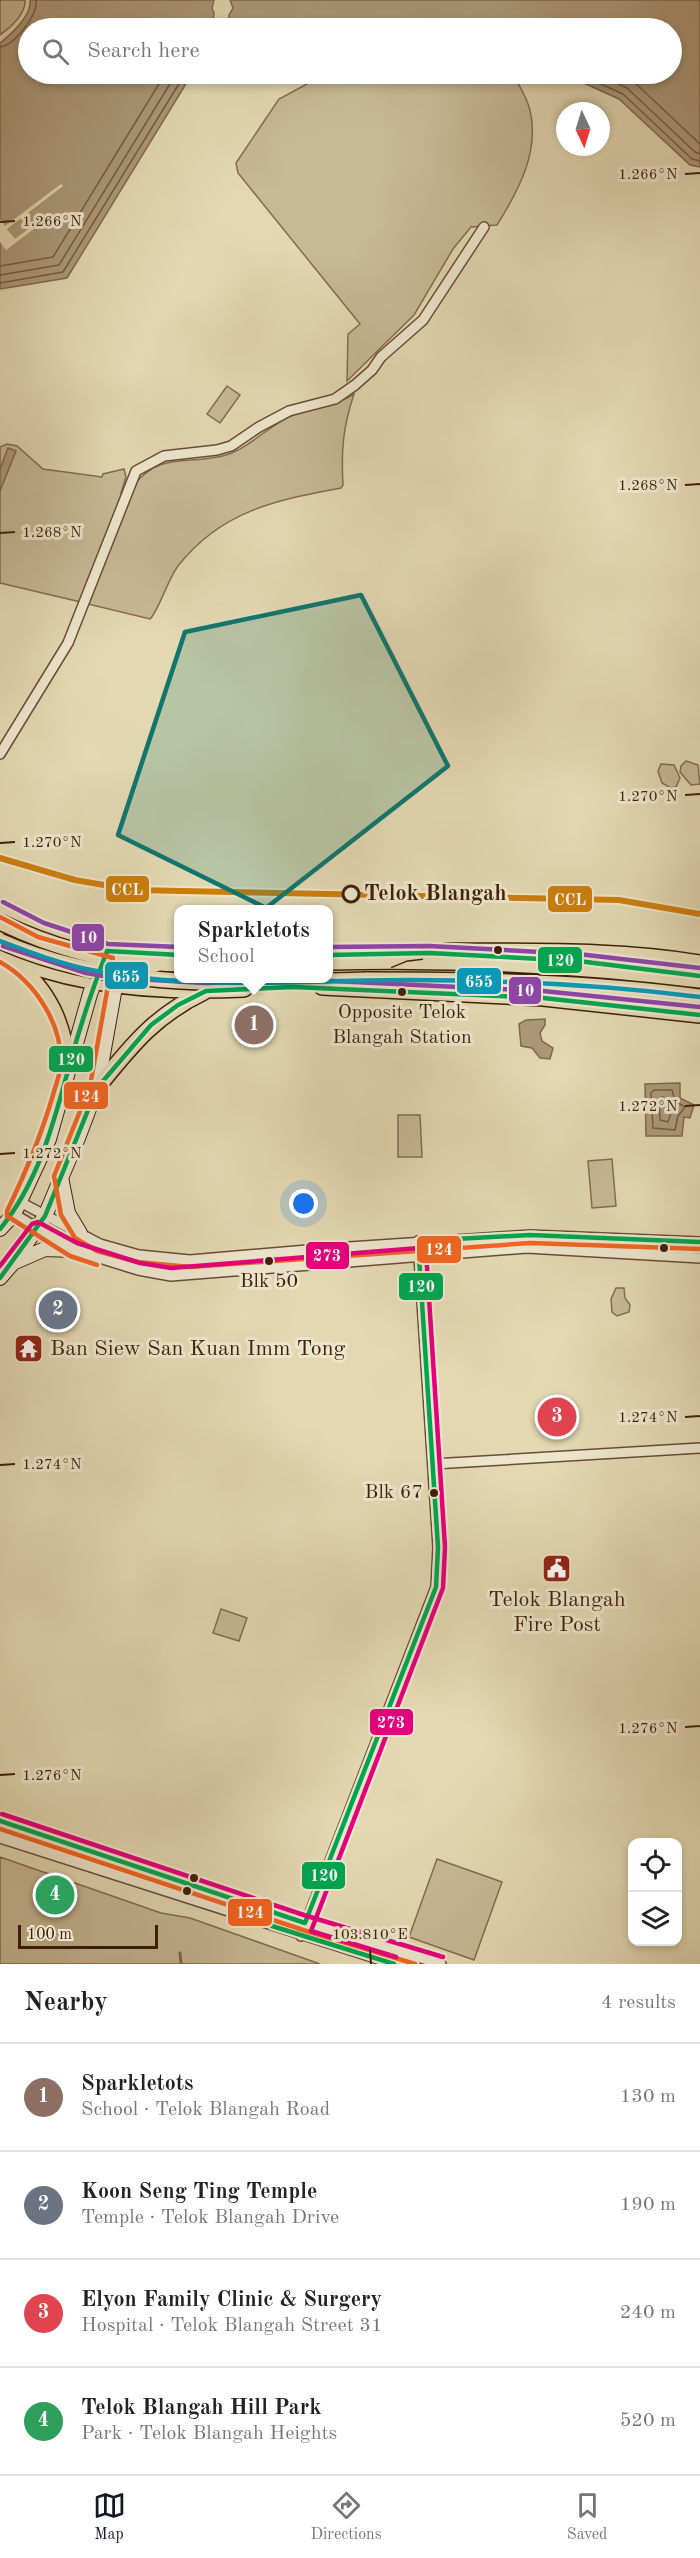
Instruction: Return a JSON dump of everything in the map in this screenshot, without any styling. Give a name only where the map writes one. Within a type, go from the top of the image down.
[{"type":"main road","points":[[0,909],[41,930],[114,952],[174,956]]},
{"type":"main road","points":[[0,922],[40,941],[102,958],[140,963],[174,964]]},
{"type":"main road","points":[[2,949],[38,968],[115,985],[206,991],[289,983],[543,998],[700,1015]]},
{"type":"main road","points":[[2,949],[123,977],[174,981]]},
{"type":"main road","points":[[2,949],[37,982],[52,1005],[64,1039],[68,1067]]},
{"type":"main road","points":[[388,960],[405,953],[422,951],[594,953],[700,963]]},
{"type":"main road","points":[[0,1229],[17,1208],[49,1139],[94,981],[114,952]]},
{"type":"main road","points":[[0,1278],[38,1229],[45,1216],[97,1088],[115,985],[114,952]]},
{"type":"main road","points":[[333,955],[429,953],[578,961],[700,976]]},
{"type":"main road","points":[[333,962],[388,960],[475,962],[639,973],[700,980]]},
{"type":"main road","points":[[333,981],[472,980],[638,988],[700,997]]},
{"type":"main road","points":[[97,1088],[151,1025],[178,1005],[206,991]]},
{"type":"main road","points":[[61,1177],[68,1213],[80,1233]]},
{"type":"main road","points":[[13,1263],[45,1249],[74,1250]]},
{"type":"street","points":[[0,754],[68,643],[136,471],[164,456],[217,450],[231,446],[259,427],[289,411],[335,399],[355,385],[372,370],[381,357],[423,320],[484,227]]},
{"type":"street","points":[[17,1208],[45,1216],[100,1244],[139,1255],[190,1260],[530,1234],[700,1242]]},
{"type":"street","points":[[17,1208],[38,1229],[74,1250],[138,1270],[171,1276],[527,1248],[700,1258]]},
{"type":"street","points":[[301,1936],[435,1592],[438,1547],[418,1241]]},
{"type":"street","points":[[433,1464],[700,1448]]},
{"type":"street","points":[[0,1821],[305,1923],[441,1964]]},
{"type":"street","points":[[0,1838],[393,1964]]},
{"type":"highlighted area","points":[[361,595],[448,766],[266,908],[118,835],[185,632]]},
{"type":"shaded area","points":[[0,0],[25,0],[25,5],[13,25],[0,35]]},
{"type":"shaded area","points":[[307,84],[518,84],[528,103],[532,123],[530,154],[520,183],[497,225],[471,227],[453,249],[414,315],[347,381],[348,334],[360,324],[238,173],[236,163],[279,99]]},
{"type":"shaded area","points":[[227,386],[240,395],[220,423],[207,414]]},
{"type":"shaded area","points":[[354,394],[347,417],[341,488],[272,503],[231,520],[212,532],[178,566],[150,619],[88,604],[133,486],[144,475],[165,463],[213,458],[234,452],[289,417],[338,402]]},
{"type":"shaded area","points":[[7,444],[17,446],[43,469],[102,477],[103,474],[124,469],[126,477],[122,497],[81,602],[0,583],[0,447]]},
{"type":"shaded area","points":[[686,761],[698,765],[700,784],[691,785],[680,772],[681,766]]},
{"type":"shaded area","points":[[661,764],[674,765],[680,778],[676,787],[671,788],[662,783],[658,771]]},
{"type":"shaded area","points":[[398,1115],[420,1115],[422,1157],[398,1157]]},
{"type":"shaded area","points":[[612,1159],[616,1206],[592,1208],[588,1161]]},
{"type":"shaded area","points":[[616,1288],[624,1288],[625,1298],[630,1305],[629,1312],[617,1316],[612,1312],[611,1299]]},
{"type":"shaded area","points":[[221,1609],[247,1618],[239,1641],[213,1633]]},
{"type":"shaded area","points":[[0,1857],[161,1913],[190,1918],[320,1964],[0,1964]]},
{"type":"shaded area","points":[[437,1859],[502,1882],[474,1960],[409,1937]]},
{"type":"water","points":[[30,0],[214,0],[212,8],[214,13],[213,18],[24,18],[30,6]]},
{"type":"water","points":[[230,0],[700,0],[700,167],[690,165],[619,99],[586,84],[682,84],[682,18],[229,18],[233,8]]},
{"type":"water","points":[[18,25],[18,84],[186,84],[67,278],[0,289],[0,43]]},
{"type":"water","points":[[8,448],[16,451],[0,491],[0,469]]},
{"type":"water","points":[[545,1019],[545,1025],[540,1033],[542,1041],[553,1048],[550,1059],[540,1058],[532,1048],[521,1046],[519,1024],[526,1020]]},
{"type":"water","points":[[680,1083],[680,1098],[694,1105],[690,1118],[684,1117],[682,1136],[646,1136],[645,1084]]},
{"type":"pier","points":[[61,184],[63,186],[7,229],[15,239],[49,213],[51,216],[6,250],[0,242],[0,219],[5,226]]},
{"type":"waterway","points":[[180,1953],[181,1964]]},
{"type":"transit line","name":"CCL","points":[[0,858],[75,880],[133,890],[619,900],[700,914]]},
{"type":"transit line","name":"10","points":[[3,902],[44,923],[108,944],[174,947]]},
{"type":"transit line","name":"124","points":[[0,917],[38,937],[113,958],[90,1086],[54,1176],[61,1215],[75,1238],[97,1251],[138,1262],[190,1267],[530,1243],[700,1249]]},
{"type":"transit line","name":"655","points":[[0,941],[91,970],[174,980]]},
{"type":"transit line","name":"10","points":[[3,946],[86,973],[116,978],[174,981]]},
{"type":"transit line","name":"10","points":[[333,947],[429,946],[578,954],[700,968]]},
{"type":"transit line","name":"120","points":[[0,1229],[26,1189],[45,1147],[84,1016],[107,951],[174,955]]},
{"type":"transit line","name":"120","points":[[333,955],[429,953],[578,961],[700,976]]},
{"type":"transit line","name":"124","points":[[0,962],[25,981],[36,993],[52,1022],[58,1037],[60,1053],[59,1072],[48,1110],[7,1211],[7,1216],[70,1256],[97,1265]]},
{"type":"transit line","name":"655","points":[[333,981],[409,980],[555,984],[700,997]]},
{"type":"transit line","name":"10","points":[[333,981],[543,991],[700,1007]]},
{"type":"transit line","name":"120","points":[[0,1278],[45,1216],[97,1088],[151,1025],[178,1005],[206,991],[293,987],[543,998],[700,1015]]},
{"type":"transit line","name":"273","points":[[0,1266],[32,1224],[38,1222],[77,1243],[140,1263],[171,1268],[419,1248],[426,1251],[445,1547],[443,1588],[311,1931],[396,1957]]},
{"type":"transit line","name":"120","points":[[0,1821],[305,1923],[436,1587],[438,1547],[418,1241],[530,1235],[700,1242]]},
{"type":"transit line","name":"273","points":[[2,1814],[307,1916],[443,1957]]},
{"type":"transit line","name":"124","points":[[0,1829],[303,1930],[415,1964]]},
{"type":"transit line","name":"120","points":[[272,1926],[394,1964]]},
{"type":"place","name":"Telok Blangah","points":[[351,894]]},
{"type":"place","name":"Opposite Telok Blangah Station","points":[[402,992]]},
{"type":"place","name":"Sparkletots","points":[[254,1025]]},
{"type":"place","name":"Blk 50","points":[[269,1261]]},
{"type":"place","name":"Koon Seng Ting Temple","points":[[58,1310]]},
{"type":"place","name":"Ban Siew San Kuan Imm Tong","points":[[29,1349]]},
{"type":"place","name":"Elyon Family Clinic & Surgery","points":[[557,1417]]},
{"type":"place","name":"Blk 67","points":[[434,1493]]},
{"type":"place","name":"Telok Blangah Fire Post","points":[[557,1568]]},
{"type":"place","name":"Telok Blangah Hill Park","points":[[55,1895]]}]
